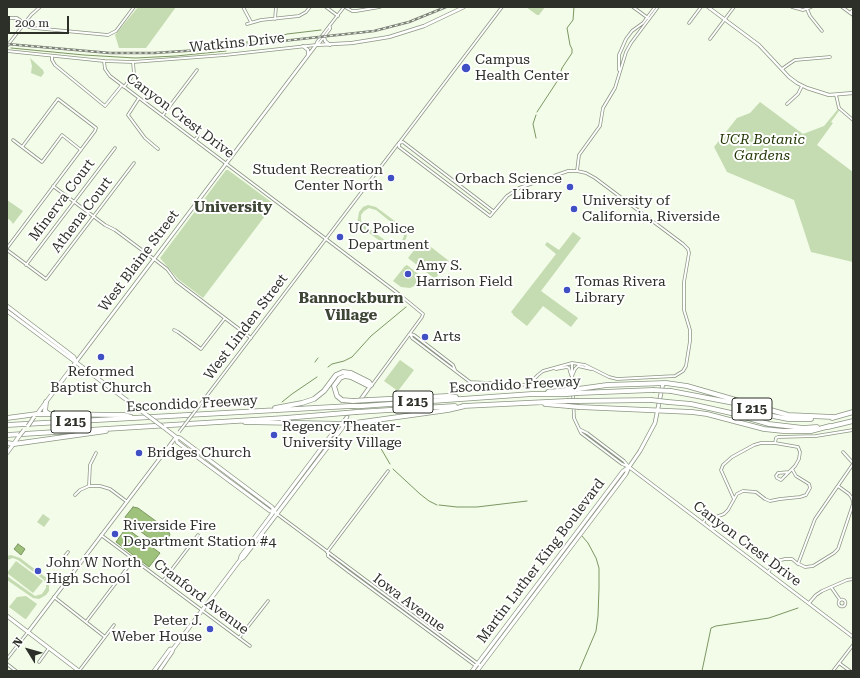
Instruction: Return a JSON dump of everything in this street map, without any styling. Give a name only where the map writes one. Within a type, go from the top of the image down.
[{"type":"highway","points":[[257,412],[311,401],[324,391],[336,375],[343,372],[352,373],[369,382],[371,385]]},
{"type":"highway","points":[[371,385],[367,385],[348,376],[340,378],[334,386],[337,396],[342,400],[353,401],[448,396],[465,399]]},
{"type":"highway","points":[[578,391],[607,385],[662,383],[687,386],[788,415],[833,417]]},
{"type":"highway","name":"Escondido Freeway","points":[[7,425],[362,406],[578,391],[671,390],[734,403],[761,413],[788,419],[833,417],[853,412]]},
{"type":"highway","name":"Escondido Freeway","points":[[7,435],[218,421],[346,415],[357,412],[568,401],[651,400],[691,404],[724,411],[769,424],[803,428],[830,426],[853,421]]},
{"type":"highway","points":[[46,402],[45,411],[49,414]]},
{"type":"highway","points":[[541,403],[552,406],[692,412],[707,414],[764,429],[799,432],[811,431],[830,426]]},
{"type":"highway","points":[[218,421],[342,424],[448,410],[465,406]]},
{"type":"highway","points":[[7,418],[49,414],[124,415],[135,418]]},
{"type":"highway","points":[[328,424],[333,428],[334,432]]},
{"type":"highway","points":[[7,443],[134,426]]},
{"type":"main road","name":"Watkins Drive","points":[[316,45],[331,45],[370,40],[406,32],[433,22],[464,7]]},
{"type":"main road","points":[[708,7],[759,45],[789,77],[802,86],[823,94],[836,95],[853,93]]},
{"type":"main road","points":[[324,37],[325,41],[331,45]]},
{"type":"main road","name":"West Blaine Street","points":[[7,453],[316,45]]},
{"type":"main road","points":[[303,46],[308,50],[308,56]]},
{"type":"main road","name":"Iowa Avenue","points":[[7,306],[74,357],[76,362]]},
{"type":"main road","name":"Iowa Avenue","points":[[7,311],[272,507],[277,514]]},
{"type":"main road","name":"Martin Luther King Boulevard","points":[[472,671],[478,667],[623,471],[629,467],[640,451],[651,432],[658,411],[662,383]]},
{"type":"main road","points":[[361,399],[371,385]]},
{"type":"main road","points":[[159,670],[202,610],[240,560],[250,550],[343,427],[342,424],[346,415]]},
{"type":"main road","points":[[240,560],[241,556],[274,511],[338,426],[342,424]]},
{"type":"main road","name":"West Linden Street","points":[[28,632],[176,437]]},
{"type":"main road","name":"Canyon Crest Drive","points":[[629,467],[853,637]]},
{"type":"main road","points":[[250,550],[255,537]]},
{"type":"main road","points":[[7,616],[79,671]]},
{"type":"main road","points":[[154,671],[170,650],[173,649]]},
{"type":"main road","points":[[159,670],[158,668],[166,655]]},
{"type":"street","points":[[7,46],[32,13],[40,7]]},
{"type":"street","points":[[7,18],[15,17],[29,27],[34,28],[104,35],[112,34],[118,29],[134,7]]},
{"type":"street","points":[[243,7],[251,22]]},
{"type":"street","points":[[275,19],[276,7]]},
{"type":"street","points":[[246,24],[251,22],[299,16],[306,12],[310,7]]},
{"type":"street","points":[[326,7],[338,16]]},
{"type":"street","points":[[345,7],[352,11],[356,11],[380,7]]},
{"type":"street","name":"West Blaine Street","points":[[316,45],[345,7]]},
{"type":"street","name":"West Linden Street","points":[[176,437],[502,7]]},
{"type":"street","points":[[633,7],[648,18]]},
{"type":"street","points":[[576,171],[579,156],[600,126],[603,108],[615,88],[619,71],[629,46],[655,7]]},
{"type":"street","points":[[619,71],[619,59],[623,44],[630,33],[648,18],[658,7]]},
{"type":"street","points":[[689,23],[701,7]]},
{"type":"street","points":[[710,39],[734,7]]},
{"type":"street","points":[[792,7],[800,10],[811,7]]},
{"type":"street","points":[[842,7],[852,14],[853,10]]},
{"type":"street","points":[[807,9],[810,16],[822,31]]},
{"type":"street","name":"West Blaine Street","points":[[316,45],[324,37],[330,27]]},
{"type":"street","name":"Watkins Drive","points":[[7,51],[104,61],[134,62],[225,55],[316,45]]},
{"type":"street","points":[[52,56],[55,66],[105,106],[131,78]]},
{"type":"street","points":[[782,70],[795,60],[830,57]]},
{"type":"street","name":"Canyon Crest Drive","points":[[104,61],[106,71],[110,76],[400,295],[423,314],[410,334]]},
{"type":"street","points":[[134,62],[134,74]]},
{"type":"street","points":[[163,116],[197,70]]},
{"type":"street","points":[[787,104],[797,95],[802,86]]},
{"type":"street","points":[[836,95],[839,108],[853,120]]},
{"type":"street","points":[[140,98],[128,115],[145,138],[158,149]]},
{"type":"street","points":[[22,147],[58,99],[96,128],[95,132],[7,249],[26,265]]},
{"type":"street","points":[[183,131],[185,127]]},
{"type":"street","points":[[13,140],[42,162],[62,135],[81,150]]},
{"type":"street","points":[[195,140],[198,136]]},
{"type":"street","points":[[371,385],[410,334],[412,338],[470,382],[526,385],[530,384],[539,374],[572,363],[582,364],[609,377],[617,379],[672,377],[680,373],[686,366],[690,336],[684,302],[684,282],[689,253],[688,249],[681,242],[595,177],[576,171],[565,172],[516,189],[507,196],[490,216],[399,147],[399,143],[402,142],[493,211]]},
{"type":"street","name":"Minerva Court","points":[[26,265],[115,148]]},
{"type":"street","name":"Athena Court","points":[[26,265],[46,279],[134,163]]},
{"type":"street","points":[[54,186],[93,217],[115,230],[154,259],[164,267],[176,281],[251,338]]},
{"type":"street","points":[[174,330],[201,349],[225,318]]},
{"type":"street","name":"Canyon Crest Drive","points":[[572,363],[574,418],[581,434],[622,464],[629,467]]},
{"type":"street","points":[[572,378],[575,369],[578,366],[595,370]]},
{"type":"street","points":[[554,368],[569,368],[572,378]]},
{"type":"street","name":"Canyon Crest Drive","points":[[580,429],[624,461],[629,467]]},
{"type":"street","points":[[775,443],[776,438],[780,436],[825,435],[853,430]]},
{"type":"street","points":[[734,499],[721,470],[723,465],[732,457],[754,445],[761,443],[775,443],[798,447],[800,452],[799,459],[792,469],[789,472],[781,480],[776,476],[778,473],[789,472]]},
{"type":"street","points":[[798,564],[815,519],[853,464],[843,452]]},
{"type":"street","points":[[89,486],[90,465],[96,453]]},
{"type":"street","points":[[703,523],[706,518],[724,514],[739,492],[746,490],[756,492],[770,501],[806,495],[810,488],[809,484],[796,476],[792,469]]},
{"type":"street","points":[[328,553],[388,471]]},
{"type":"street","points":[[75,495],[80,490],[89,486],[108,488],[126,501]]},
{"type":"street","points":[[768,572],[778,561],[785,559],[792,560],[805,567],[813,566],[838,549],[853,503],[849,494],[838,486]]},
{"type":"street","name":"Iowa Avenue","points":[[277,514],[346,565],[478,667]]},
{"type":"street","name":"Cranford Avenue","points":[[101,535],[250,646]]},
{"type":"street","points":[[163,581],[198,535]]},
{"type":"street","points":[[57,566],[68,552]]},
{"type":"street","points":[[86,622],[134,559]]},
{"type":"street","points":[[809,603],[816,595],[847,580],[853,579]]},
{"type":"street","points":[[831,587],[840,600]]},
{"type":"street","points":[[54,597],[105,637]]},
{"type":"street","points":[[239,638],[268,601]]},
{"type":"street","points":[[79,671],[114,625]]},
{"type":"street","name":"West Linden Street","points":[[7,659],[28,632]]},
{"type":"street","points":[[833,671],[853,644]]},
{"type":"street","points":[[39,662],[49,648]]},
{"type":"street","points":[[839,663],[850,671]]},
{"type":"street","points":[[7,664],[16,671]]},
{"type":"green space","points":[[138,7],[176,7],[146,48],[119,48],[115,35]]},
{"type":"green space","points":[[526,7],[545,7],[539,15],[537,15]]},
{"type":"green space","points":[[30,58],[43,70],[44,73],[41,77],[31,73],[32,66]]},
{"type":"green space","name":"UCR Botanic Gardens","points":[[760,102],[803,134],[824,126],[838,109],[839,111],[831,122],[833,123],[817,145],[853,172],[853,262],[811,252],[794,200],[727,172],[714,147],[737,118],[750,113]]},
{"type":"green space","points":[[226,170],[274,204],[203,298],[178,279],[160,258]]},
{"type":"green space","points":[[7,200],[23,211],[13,224],[7,218]]},
{"type":"green space","points":[[368,205],[376,207],[404,228],[407,236],[403,245],[392,250],[357,224],[359,212],[363,207]],"holes":[[[369,208],[376,210],[401,230],[404,236],[401,243],[396,245],[390,244],[363,224],[361,215],[364,211]]]},
{"type":"green space","points":[[573,232],[581,238],[541,291],[578,318],[571,327],[543,306],[527,326],[511,312],[556,254],[545,245],[547,242],[559,250]]},
{"type":"green space","points":[[422,240],[449,261],[435,279],[408,258]]},
{"type":"green space","name":"Amy S. Harrison Field","points":[[407,265],[422,277],[416,285],[410,288],[401,287],[393,281]]},
{"type":"green space","points":[[400,360],[414,370],[398,391],[384,381]]},
{"type":"green space","points":[[43,514],[50,519],[44,527],[37,522]]},
{"type":"green space","points":[[11,555],[20,558],[52,582],[49,584],[49,591],[46,595],[39,599],[33,598],[7,580],[7,576],[35,596],[42,594],[46,588],[44,580],[18,560],[13,558],[7,560],[7,556]]},
{"type":"green space","points":[[16,561],[43,581],[33,593],[7,573]]},
{"type":"green space","points":[[26,596],[37,604],[25,619],[9,607],[17,597]]},
{"type":"shaded area","points":[[133,507],[138,508],[168,530],[170,535],[162,545],[157,544],[127,521],[125,517]]},
{"type":"shaded area","points":[[126,528],[160,553],[149,567],[116,542]]},
{"type":"shaded area","points":[[18,544],[25,549],[21,555],[14,549]]},
{"type":"waterway","points":[[537,112],[558,80],[562,68],[572,53],[567,28],[573,20],[574,7]]},
{"type":"waterway","points":[[237,43],[269,40],[287,34],[321,30]]},
{"type":"waterway","points":[[11,48],[135,58],[226,51]]},
{"type":"waterway","points":[[536,115],[533,124],[536,138]]},
{"type":"waterway","points":[[328,367],[332,364],[352,357],[371,336],[406,307]]},
{"type":"waterway","points":[[315,362],[318,358]]},
{"type":"waterway","points":[[282,402],[317,377]]},
{"type":"waterway","points":[[373,435],[390,464]]},
{"type":"waterway","points":[[393,469],[420,494],[437,505]]},
{"type":"waterway","points":[[439,505],[477,507],[527,501]]},
{"type":"waterway","points":[[579,671],[596,631],[599,588],[599,568],[596,558],[588,543],[582,536]]},
{"type":"waterway","points":[[702,671],[711,628],[769,618],[798,608]]},
{"type":"tunnel","points":[[347,417],[360,400]]},
{"type":"railway","points":[[7,44],[110,53],[154,53],[200,50],[374,31],[409,22],[446,7]]},
{"type":"place","name":"Campus Health Center","points":[[466,68]]},
{"type":"place","name":"Student Recreation Center North","points":[[391,178]]},
{"type":"place","name":"Orbach Science Library","points":[[570,187]]},
{"type":"place","name":"University of California, Riverside","points":[[574,209]]},
{"type":"place","name":"UC Police Department","points":[[340,237]]},
{"type":"place","name":"Amy S. Harrison Field","points":[[408,274]]},
{"type":"place","name":"Tomas Rivera Library","points":[[567,290]]},
{"type":"place","name":"Arts","points":[[425,337]]},
{"type":"place","name":"Reformed Baptist Church","points":[[101,357]]},
{"type":"place","name":"Regency Theater- University Village","points":[[274,435]]},
{"type":"place","name":"Bridges Church","points":[[139,453]]},
{"type":"place","name":"Riverside Fire Department Station #4","points":[[115,534]]},
{"type":"place","name":"John W North High School","points":[[38,571]]},
{"type":"place","name":"Peter J. Weber House","points":[[210,629]]},
{"type":"district","name":"University","points":[[233,208]]},
{"type":"district","name":"Bannockburn Village","points":[[351,308]]}]
